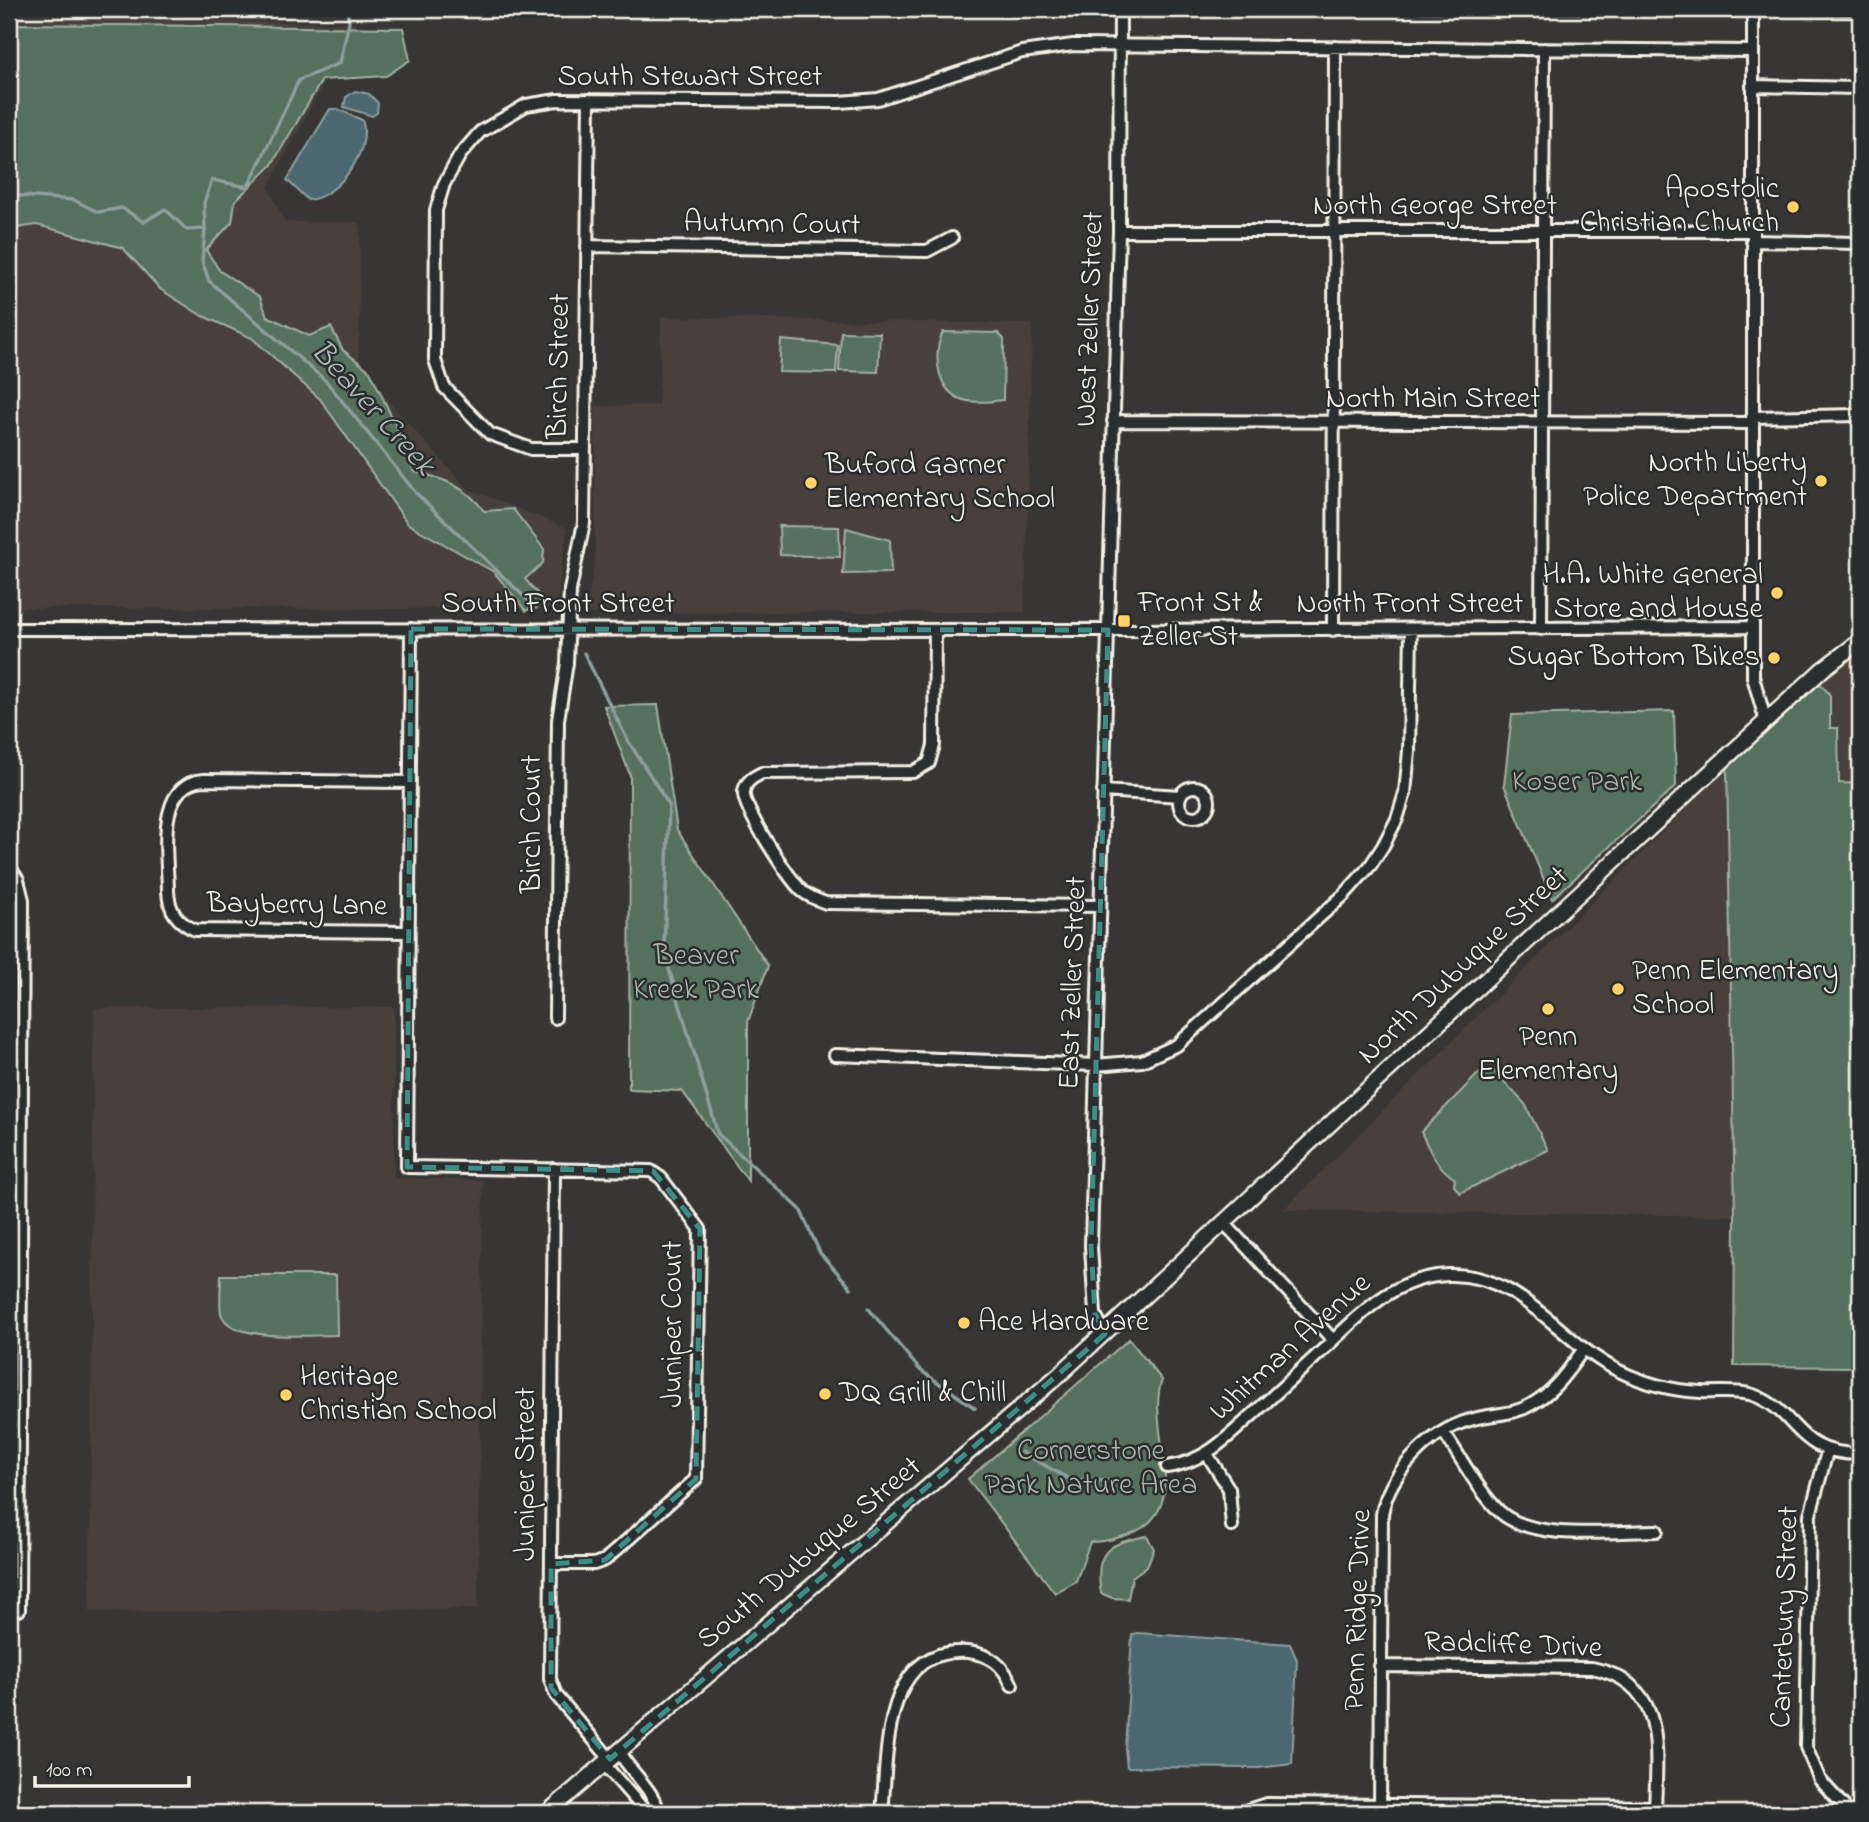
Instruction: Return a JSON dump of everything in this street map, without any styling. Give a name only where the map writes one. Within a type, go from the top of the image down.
[{"type":"main road","name":"North Dubuque Street","points":[[1105,1334],[1766,722],[1844,651],[1860,641]]},
{"type":"main road","name":"South Dubuque Street","points":[[547,1813],[1105,1334]]},
{"type":"street","name":"West Zeller Street","points":[[1108,631],[1119,231],[1120,9]]},
{"type":"street","points":[[1753,9],[1753,677],[1766,722]]},
{"type":"street","name":"South Stewart Street","points":[[583,449],[531,449],[490,434],[444,387],[435,360],[436,210],[444,184],[460,155],[480,132],[526,105],[557,100],[840,102],[878,99],[1022,52],[1073,45],[1753,51]]},
{"type":"street","points":[[1333,629],[1335,47]]},
{"type":"street","points":[[1541,629],[1544,49]]},
{"type":"street","points":[[1752,86],[1860,88]]},
{"type":"street","name":"Birch Street","points":[[569,631],[570,590],[584,523],[589,100]]},
{"type":"street","name":"North George Street","points":[[1119,231],[1543,231],[1752,236],[1860,243]]},
{"type":"street","name":"Autumn Court","points":[[587,246],[927,251],[952,238]]},
{"type":"street","name":"North Main Street","points":[[1113,421],[1542,425],[1860,415]]},
{"type":"street","name":"North Front Street","points":[[1108,631],[1753,627]]},
{"type":"street","name":"South Front Street","points":[[9,629],[1108,631]]},
{"type":"street","points":[[408,932],[411,629]]},
{"type":"street","points":[[835,1055],[1096,1065],[1142,1061],[1177,1045],[1312,924],[1370,866],[1397,818],[1405,793],[1409,751],[1411,629]]},
{"type":"street","name":"Birch Court","points":[[555,1018],[558,720],[569,631]]},
{"type":"street","points":[[935,631],[934,744],[929,763],[913,772],[762,773],[746,784],[744,792],[748,808],[796,884],[811,897],[826,903],[1100,906]]},
{"type":"street","name":"East Zeller Street","points":[[1105,1334],[1095,1314],[1091,1246],[1108,631]]},
{"type":"street","name":"Bayberry Lane","points":[[408,932],[195,930],[176,918],[168,902],[169,811],[174,797],[188,784],[203,780],[410,782]]},
{"type":"street","points":[[1103,791],[1180,796]]},
{"type":"street","points":[[9,866],[18,880],[23,900],[14,1544],[19,1610]]},
{"type":"street","name":"Juniper Court","points":[[408,932],[407,1167],[651,1171],[698,1224],[700,1242],[696,1479],[605,1560],[594,1564],[551,1564]]},
{"type":"street","points":[[9,1023],[23,1023]]},
{"type":"street","name":"Juniper Street","points":[[554,1169],[551,1688],[611,1758]]},
{"type":"street","points":[[1225,1224],[1333,1340]]},
{"type":"street","name":"Whitman Avenue","points":[[1167,1467],[1194,1461],[1207,1454],[1372,1304],[1396,1288],[1430,1277],[1449,1275],[1486,1280],[1507,1288],[1536,1308],[1583,1350],[1621,1372],[1661,1386],[1698,1392],[1752,1394],[1767,1402],[1804,1437],[1827,1452]]},
{"type":"street","name":"Penn Ridge Drive","points":[[1380,1809],[1384,1504],[1390,1486],[1405,1466],[1444,1433],[1470,1420],[1506,1414],[1532,1405],[1556,1387],[1583,1350]]},
{"type":"street","points":[[1444,1433],[1491,1501],[1514,1522],[1541,1530],[1657,1531]]},
{"type":"street","points":[[1827,1452],[1860,1454]]},
{"type":"street","name":"Canterbury Street","points":[[1827,1452],[1810,1515],[1806,1747],[1820,1780],[1850,1813]]},
{"type":"street","points":[[1207,1454],[1229,1489],[1232,1526]]},
{"type":"street","points":[[882,1813],[894,1709],[900,1689],[912,1672],[926,1661],[943,1654],[976,1653],[1004,1667],[1012,1685]]},
{"type":"street","name":"Radcliffe Drive","points":[[1380,1666],[1592,1668],[1617,1676],[1639,1693],[1652,1717],[1656,1743],[1655,1810]]},
{"type":"street","points":[[611,1758],[645,1811],[653,1813]]},
{"type":"street","points":[[611,1758],[630,1770],[656,1799],[659,1813]]},
{"type":"street","points":[[1238,1813],[1266,1804],[1380,1809],[1655,1810]]},
{"type":"highlighted area","points":[[411,629],[1108,630],[1091,1246],[1095,1314],[1105,1334],[610,1759],[551,1688],[551,1564],[605,1560],[696,1479],[700,1229],[653,1171],[407,1167]]},
{"type":"shaded area","points":[[9,18],[356,23],[268,187],[285,222],[360,222],[359,369],[467,488],[567,528],[556,609],[9,608]]},
{"type":"shaded area","name":"Buford Garner Elementary School","points":[[661,317],[1032,324],[1025,612],[586,613],[595,559],[595,406],[659,405]]},
{"type":"shaded area","points":[[1860,648],[1860,784],[1839,784],[1838,728],[1830,728],[1830,695],[1819,682]]},
{"type":"shaded area","name":"Penn Elementary School","points":[[1727,768],[1735,1216],[1283,1210]]},
{"type":"shaded area","name":"Heritage Christian School","points":[[394,1007],[394,1178],[483,1180],[478,1609],[90,1612],[94,1008]]},
{"type":"green space","points":[[9,24],[403,28],[410,60],[386,76],[322,80],[271,166],[235,201],[232,222],[206,250],[220,271],[260,297],[267,316],[309,336],[331,327],[343,350],[370,371],[406,447],[413,471],[453,484],[469,495],[484,511],[513,509],[544,549],[543,563],[525,579],[543,600],[526,611],[494,572],[408,524],[320,399],[252,338],[201,315],[160,289],[123,248],[37,225],[9,229]]},
{"type":"green space","points":[[841,332],[880,333],[878,372],[839,371]]},
{"type":"green space","points":[[943,332],[998,333],[1004,339],[1003,400],[968,401],[951,393],[939,368],[938,349]]},
{"type":"green space","points":[[781,340],[838,345],[836,373],[779,372]]},
{"type":"green space","points":[[779,526],[839,527],[840,557],[780,555]]},
{"type":"green space","points":[[846,528],[890,540],[891,573],[843,574]]},
{"type":"green space","points":[[1819,682],[1830,695],[1830,728],[1838,728],[1839,783],[1860,784],[1860,1367],[1734,1366],[1735,1216],[1727,768]]},
{"type":"green space","name":"Beaver Kreek Park","points":[[658,705],[677,830],[768,966],[748,1022],[748,1181],[682,1091],[629,1089],[630,775],[604,706]]},
{"type":"green space","name":"Koser Park","points":[[1674,711],[1676,786],[1552,899],[1504,785],[1512,715]]},
{"type":"green space","points":[[1481,1071],[1494,1071],[1525,1104],[1548,1150],[1460,1193],[1454,1186],[1455,1179],[1435,1158],[1421,1132]]},
{"type":"green space","points":[[221,1275],[336,1275],[337,1335],[272,1335],[239,1329],[227,1323],[221,1313]]},
{"type":"green space","name":"Cornerstone Park Nature Area","points":[[1129,1339],[1162,1380],[1158,1400],[1165,1488],[1160,1508],[1148,1523],[1127,1535],[1090,1542],[1076,1581],[1055,1593],[968,1479]]},
{"type":"green space","points":[[1147,1536],[1154,1549],[1147,1566],[1132,1577],[1128,1599],[1112,1598],[1101,1593],[1100,1567],[1107,1551],[1123,1542]]},
{"type":"water","points":[[355,91],[369,94],[378,103],[377,113],[372,116],[344,107],[346,97]]},
{"type":"water","points":[[330,109],[338,109],[362,120],[362,144],[358,158],[341,181],[331,191],[308,200],[287,180]]},
{"type":"water","points":[[1137,1633],[1290,1644],[1297,1660],[1292,1764],[1258,1768],[1127,1767],[1125,1749],[1132,1635]]},
{"type":"waterway","points":[[9,195],[74,200],[98,212],[122,208],[144,222],[165,209],[187,230],[205,229],[204,203],[212,180],[248,187],[299,80],[340,63],[349,22],[347,9]]},
{"type":"waterway","name":"Beaver Creek","points":[[205,230],[202,261],[209,281],[326,381],[416,493],[536,608]]},
{"type":"waterway","name":"Beaver Creek","points":[[584,653],[627,739],[669,805],[664,952],[718,1134],[800,1209],[820,1253],[851,1288]]},
{"type":"waterway","name":"Beaver Creek","points":[[868,1308],[920,1370],[975,1408]]},
{"type":"waterway","name":"Beaver Creek","points":[[1021,1452],[1069,1479],[1125,1482]]},
{"type":"railway","points":[[1151,9],[1860,15]]},
{"type":"place","name":"Apostolic Christian Church","points":[[1793,207]]},
{"type":"place","name":"North Liberty Police Department","points":[[1821,481]]},
{"type":"place","name":"Buford Garner Elementary School","points":[[811,483]]},
{"type":"place","name":"H.A. White General Store and House","points":[[1777,593]]},
{"type":"place","name":"Front St & Zeller St","points":[[1124,621]]},
{"type":"place","name":"Sugar Bottom Bikes","points":[[1774,658]]},
{"type":"place","name":"Penn Elementary School","points":[[1618,989]]},
{"type":"place","name":"Penn Elementary","points":[[1548,1009]]},
{"type":"place","name":"Ace Hardware","points":[[964,1323]]},
{"type":"place","name":"DQ Grill & Chill","points":[[825,1394]]},
{"type":"place","name":"Heritage Christian School","points":[[286,1395]]}]
